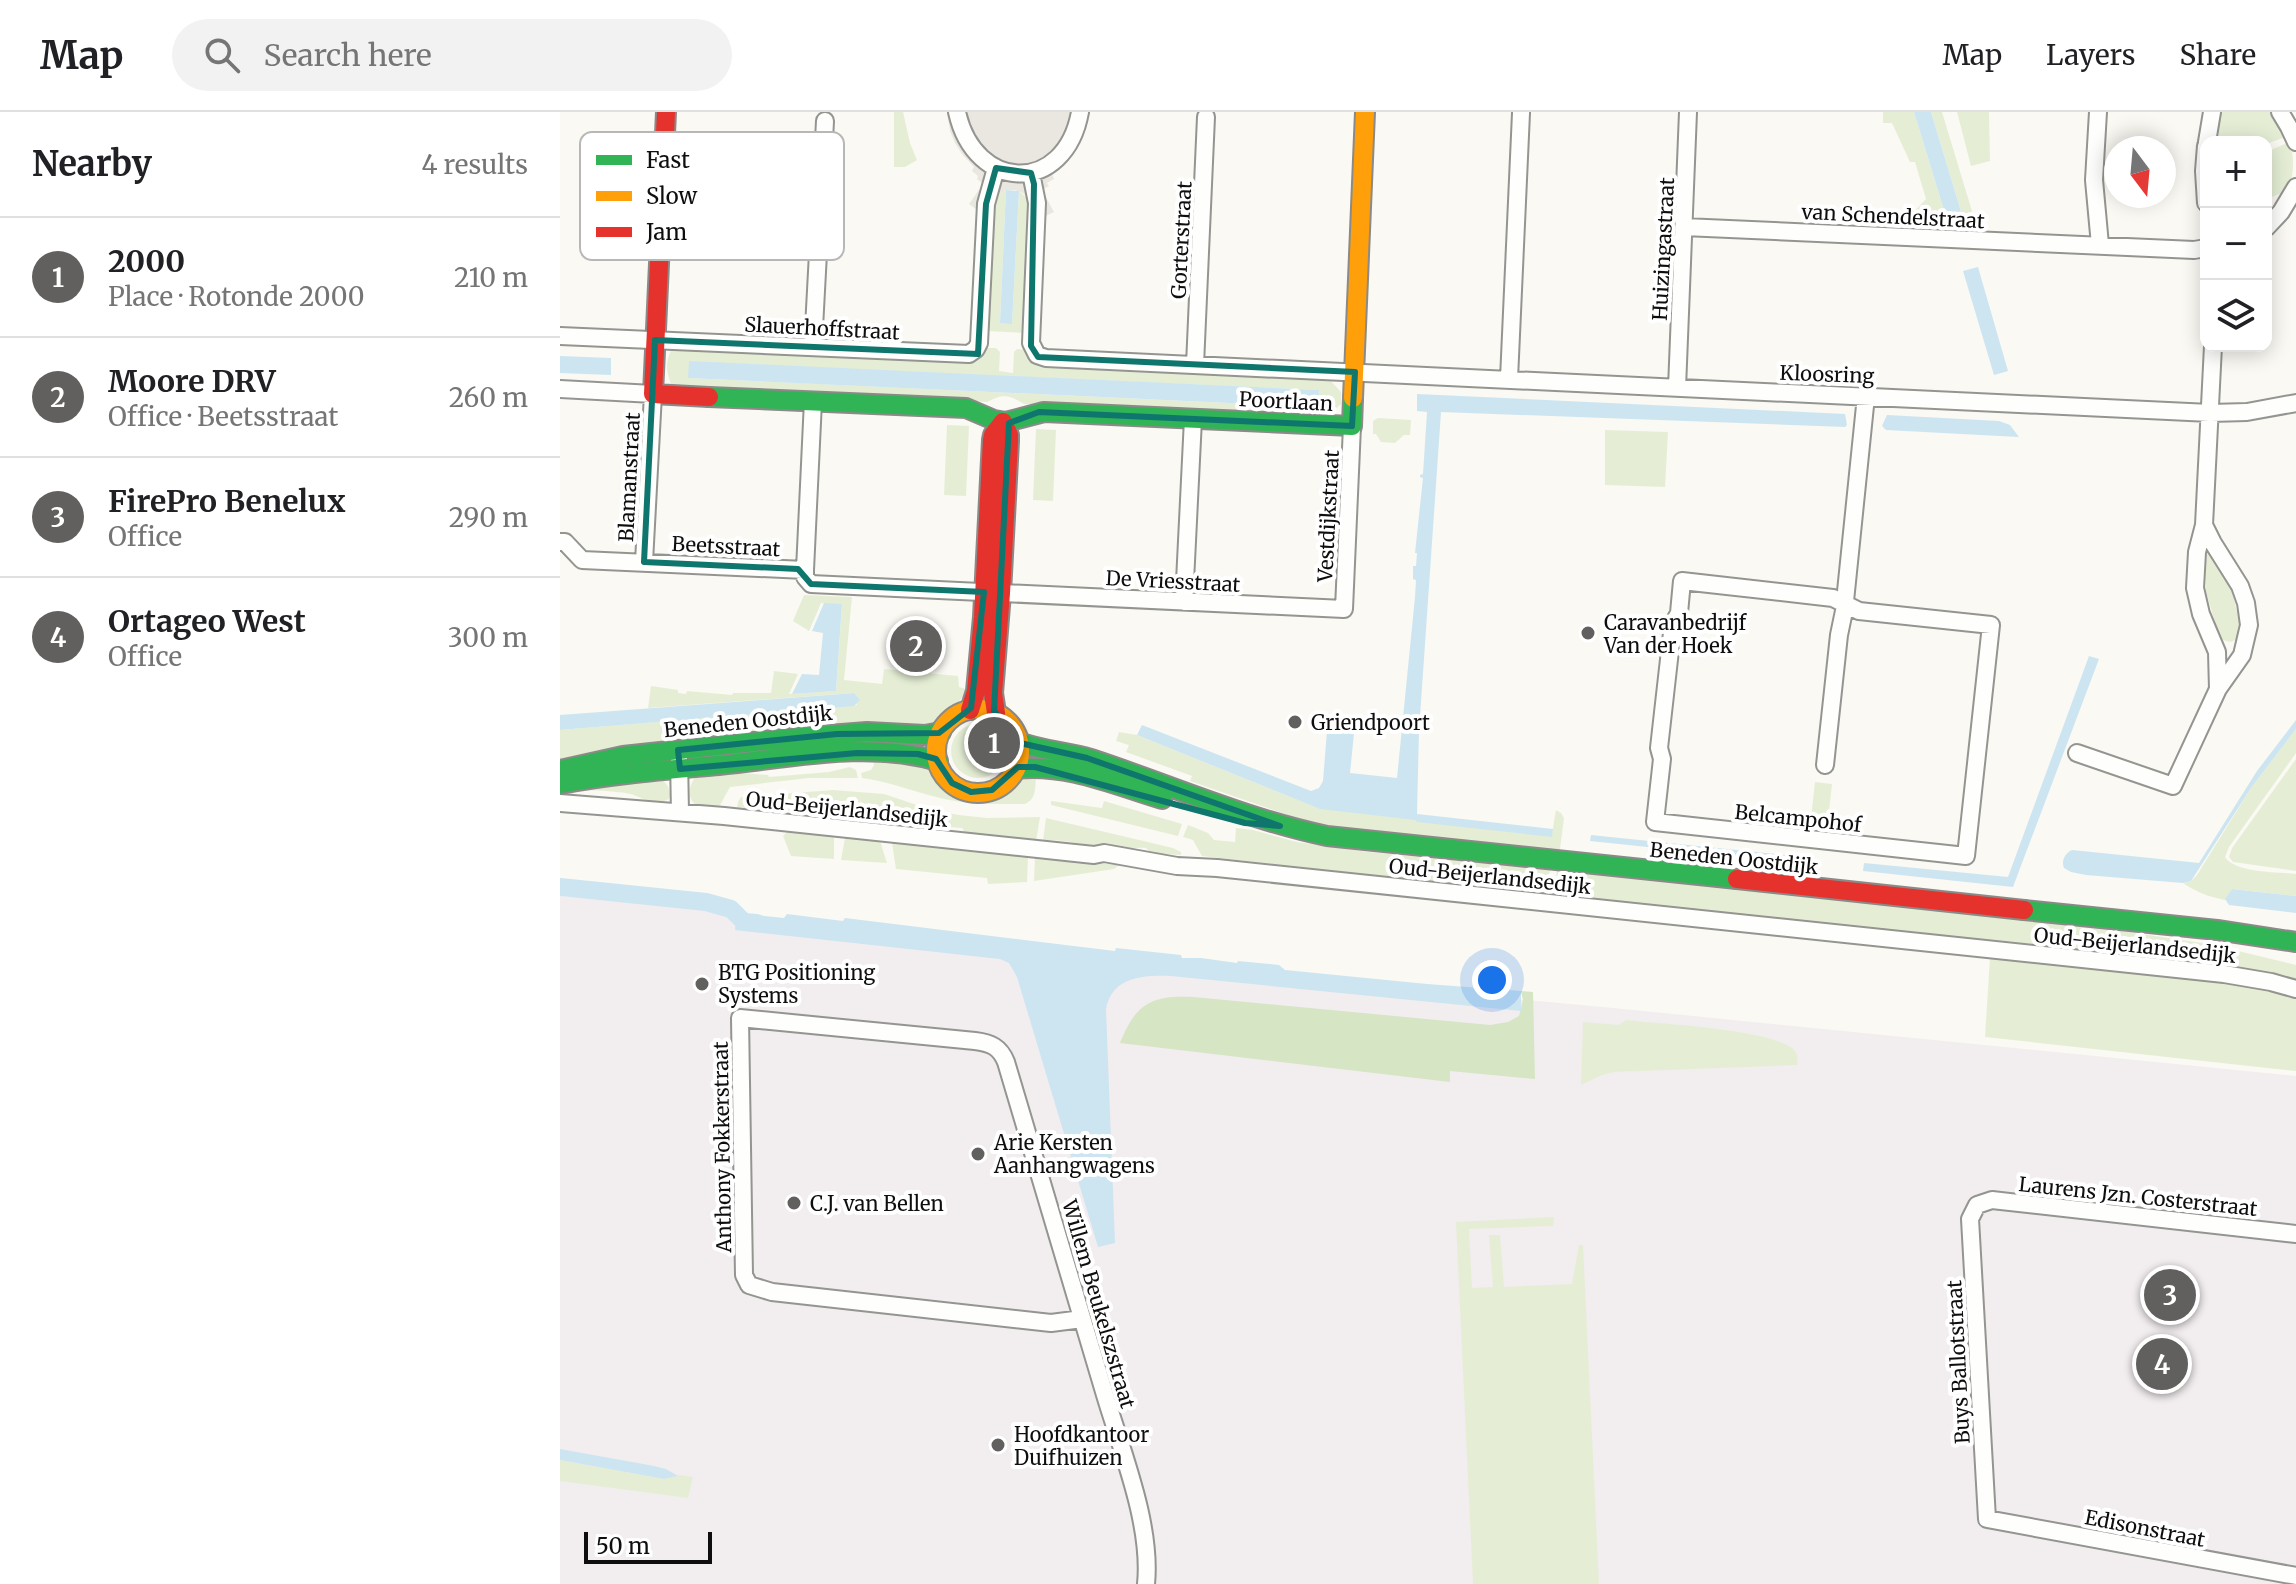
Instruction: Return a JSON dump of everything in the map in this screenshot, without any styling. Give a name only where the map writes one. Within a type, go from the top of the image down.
[{"type":"main road","points":[[665,132],[666,112]]},
{"type":"main road","name":"Poortlaan","points":[[1003,422],[1039,412],[1352,426],[1365,112]]},
{"type":"main road","points":[[659,260],[653,394],[966,408],[1003,422],[1009,435],[993,593],[970,710]]},
{"type":"main road","points":[[993,593],[993,693],[996,713]]},
{"type":"main road","points":[[970,710],[996,713],[1011,725],[1019,742],[1016,769],[997,788],[987,792],[971,792],[952,783],[942,771],[937,743],[951,719],[970,710]]},
{"type":"main road","name":"Beneden Oostdijk","points":[[560,770],[606,759],[837,734],[925,735],[941,732]]},
{"type":"main road","name":"Beneden Oostdijk","points":[[1019,742],[1087,758],[1280,826],[1361,841],[2253,934],[2296,942]]},
{"type":"main road","name":"Beneden Oostdijk","points":[[560,784],[680,769],[857,753],[918,754],[938,761]]},
{"type":"main road","name":"Beneden Oostdijk","points":[[1016,769],[1035,767],[1065,772],[1245,823],[1280,826]]},
{"type":"main road","name":"Beneden Oostdijk","points":[[2184,928],[2296,958]]},
{"type":"street","points":[[957,112],[967,142],[983,160],[1014,174],[1031,173],[1053,161],[1075,133],[1080,112]]},
{"type":"street","name":"Huizingastraat","points":[[1677,388],[1688,112]]},
{"type":"street","points":[[2098,112],[2094,180],[2100,245]]},
{"type":"street","points":[[2208,136],[2212,112]]},
{"type":"street","points":[[2280,112],[2296,142]]},
{"type":"street","points":[[1509,379],[1521,113]]},
{"type":"street","name":"Gorterstraat","points":[[1195,365],[1206,117]]},
{"type":"street","points":[[824,132],[825,121]]},
{"type":"street","name":"Slauerhoffstraat","points":[[560,336],[963,355],[974,351],[979,340],[985,215],[990,183],[996,168]]},
{"type":"street","points":[[1031,173],[1036,192],[1037,220],[1031,343],[1037,355],[1046,358],[1355,372]]},
{"type":"street","points":[[2272,221],[2296,187]]},
{"type":"street","name":"van Schendelstraat","points":[[1684,227],[2200,249]]},
{"type":"street","points":[[813,347],[818,260]]},
{"type":"street","points":[[2213,352],[2204,525],[2197,552],[2195,588],[2201,614],[2215,646],[2218,689]]},
{"type":"street","name":"Kloosring","points":[[1355,372],[2210,413],[2247,412],[2296,403]]},
{"type":"street","points":[[560,389],[653,394]]},
{"type":"street","name":"Blamanstraat","points":[[644,562],[653,394]]},
{"type":"street","points":[[1825,765],[1866,396]]},
{"type":"street","points":[[805,570],[813,401]]},
{"type":"street","points":[[1184,602],[1193,419]]},
{"type":"street","name":"Vestdijkstraat","points":[[1344,609],[1352,426]]},
{"type":"street","points":[[2077,753],[2173,786],[2218,689],[2234,668],[2246,643],[2249,618],[2243,594],[2204,525]]},
{"type":"street","name":"Beetsstraat","points":[[560,542],[565,542],[582,560],[805,570],[805,577],[811,584],[993,593]]},
{"type":"street","name":"Belcampohof","points":[[1682,581],[1833,598],[1845,605],[1859,611],[1991,625],[1966,856],[1655,822],[1664,699],[1673,624],[1679,613],[1682,581]]},
{"type":"street","name":"De Vriesstraat","points":[[993,593],[1344,609]]},
{"type":"street","points":[[2215,646],[2231,648],[2246,643]]},
{"type":"street","points":[[678,750],[680,812]]},
{"type":"street","name":"Oud-Beijerlandsedijk","points":[[560,803],[680,812],[1094,855],[1104,853],[1190,868],[1217,868],[2224,974],[2296,989]]},
{"type":"street","name":"Anthony Fokkerstraat","points":[[989,1044],[740,1018],[744,1278],[753,1287],[772,1292],[1051,1323],[1082,1319]]},
{"type":"street","name":"Willem Beukelszstraat","points":[[989,1044],[1000,1050],[1006,1062],[1144,1530],[1148,1559],[1146,1584]]},
{"type":"street","name":"Laurens Jzn. Costerstraat","points":[[1977,1205],[1992,1200],[2296,1234]]},
{"type":"street","name":"Buys Ballotstraat","points":[[1977,1205],[1970,1222],[1987,1519]]},
{"type":"street","name":"Edisonstraat","points":[[1987,1519],[2296,1576]]},
{"type":"highlighted area","points":[[996,168],[1031,173],[1034,184],[1031,346],[1038,357],[1355,372],[1352,426],[1039,412],[1009,423],[994,711],[1020,743],[1087,758],[1280,826],[1245,823],[1035,767],[1018,767],[992,790],[971,792],[952,783],[936,759],[918,754],[857,753],[680,769],[678,750],[837,734],[939,733],[971,708],[984,592],[811,584],[798,569],[644,562],[655,340],[978,354],[986,204]]},
{"type":"shaded area","points":[[947,112],[1089,112],[1086,129],[1074,153],[1052,174],[1054,179],[1042,190],[1054,212],[1035,221],[1029,200],[1015,190],[1006,190],[997,196],[988,218],[969,204],[983,184],[955,143]]},
{"type":"shaded area","points":[[560,896],[717,911],[763,930],[1613,1008],[2296,1076],[2296,1584],[560,1584]]},
{"type":"green space","points":[[894,112],[903,112],[917,160],[905,167],[894,167]]},
{"type":"green space","points":[[1883,112],[1914,112],[1947,220],[1962,215],[1931,112],[1942,112],[1978,231],[1907,229],[1912,214],[1926,199],[1915,162],[1910,162],[1892,123],[1883,123]]},
{"type":"green space","points":[[1957,112],[1989,112],[1990,161],[1971,166]]},
{"type":"green space","points":[[2217,112],[2272,112],[2288,136],[2272,142],[2272,136],[2213,136]]},
{"type":"green space","points":[[2290,142],[2293,163],[2286,195],[2272,197],[2272,150]]},
{"type":"green space","points":[[1006,190],[1000,323],[1012,323],[1019,191],[1029,200],[1027,333],[987,331],[993,203]]},
{"type":"green space","points":[[672,348],[996,348],[1000,352],[999,371],[1013,373],[1014,352],[1017,349],[1329,379],[1341,392],[1341,404],[1329,418],[1024,404],[1006,396],[987,402],[672,388],[667,368]],"holes":[[[689,362],[1318,390],[1318,407],[689,378]]]},
{"type":"green space","points":[[1378,418],[1411,420],[1410,435],[1404,435],[1395,443],[1381,442],[1373,434],[1373,421]]},
{"type":"green space","points":[[947,425],[969,426],[966,496],[944,495]]},
{"type":"green space","points":[[1036,429],[1056,430],[1053,501],[1033,500]]},
{"type":"green space","points":[[1605,430],[1668,432],[1665,487],[1605,485]]},
{"type":"green space","points":[[2203,543],[2220,562],[2216,566],[2232,591],[2239,620],[2244,620],[2238,639],[2230,642],[2223,640],[2212,628],[2216,625],[2206,592],[2205,567],[2200,566]]},
{"type":"green space","points":[[804,595],[852,597],[844,680],[882,684],[884,669],[958,676],[959,687],[969,690],[944,718],[916,731],[560,765],[560,730],[857,705],[854,693],[648,708],[651,686],[686,694],[687,691],[732,695],[771,693],[774,671],[798,674],[789,694],[836,691],[842,605],[821,603],[809,631],[793,621]]},
{"type":"green space","points":[[978,724],[997,732],[1005,751],[997,770],[978,778],[959,770],[951,751],[959,732]]},
{"type":"green space","points":[[2296,729],[2296,753],[2225,857],[2247,869],[2296,874],[2296,896],[2232,889],[2225,900],[2203,894],[2183,883],[2197,875],[2251,788]]},
{"type":"green space","points":[[1119,732],[1137,735],[1313,806],[1552,833],[1556,810],[1564,818],[1560,849],[1377,834],[1308,822],[1190,781],[1192,776],[1126,752],[1129,745],[1116,741]]},
{"type":"green space","points":[[873,759],[916,761],[956,794],[967,798],[989,796],[1031,775],[1036,776],[1035,792],[1025,804],[943,799],[862,778],[861,773],[871,770],[874,765]]},
{"type":"green space","points":[[2296,759],[2296,871],[2233,862],[2229,857],[2232,848]]},
{"type":"green space","points":[[850,767],[856,770],[858,778],[809,778],[730,787],[716,808],[698,806],[690,795],[693,781],[706,773],[733,772],[769,777]]},
{"type":"green space","points":[[662,780],[669,789],[670,797],[656,802],[631,794],[582,790],[567,796],[566,792],[578,785]]},
{"type":"green space","points":[[1815,782],[1832,784],[1827,829],[1810,827]]},
{"type":"green space","points":[[833,790],[884,794],[932,810],[959,815],[1040,817],[1036,841],[966,834],[962,828],[935,826],[929,830],[817,819],[815,812],[772,810],[769,814],[737,810],[741,797]]},
{"type":"green space","points":[[1051,801],[1102,808],[1104,801],[1182,824],[1178,836],[1051,805]]},
{"type":"green space","points":[[1046,818],[1173,848],[1181,855],[1151,853],[1146,848],[1110,850],[1062,841],[1043,841]]},
{"type":"green space","points":[[1188,825],[1208,833],[1214,840],[1235,842],[1236,828],[1297,842],[1369,852],[1550,871],[1542,877],[1449,874],[1439,876],[1432,882],[1202,856],[1193,840],[1183,837]]},
{"type":"green space","points":[[788,831],[834,837],[834,859],[791,856],[783,836]]},
{"type":"green space","points":[[845,838],[880,841],[887,863],[841,860]]},
{"type":"green space","points":[[892,843],[1028,857],[1027,882],[988,884],[987,878],[896,869]]},
{"type":"green space","points":[[1035,857],[1119,865],[1114,869],[1034,881]]},
{"type":"green space","points":[[1557,870],[2101,928],[2209,944],[2296,965],[2296,983],[2196,963],[1440,882],[1454,877],[1547,882],[1556,879]]},
{"type":"green space","points":[[1990,958],[2233,984],[2296,999],[2296,1071],[1985,1037]]},
{"type":"green space","points":[[1521,991],[1533,992],[1535,1079],[1450,1071],[1450,1082],[1120,1043],[1139,1010],[1156,1000],[1167,998],[1193,997],[1490,1025],[1508,1022],[1519,1016],[1523,1000]]},
{"type":"green space","points":[[1626,1020],[1760,1036],[1792,1048],[1797,1056],[1797,1065],[1614,1072],[1581,1085],[1583,1022],[1619,1025]]},
{"type":"green space","points":[[1554,1217],[1553,1226],[1469,1229],[1472,1288],[1493,1287],[1489,1235],[1500,1235],[1504,1287],[1572,1284],[1579,1245],[1583,1245],[1599,1584],[1473,1584],[1456,1222]]},
{"type":"green space","points":[[560,1460],[664,1479],[679,1475],[693,1477],[688,1498],[560,1481]]},
{"type":"water","points":[[1914,112],[1931,112],[1962,215],[1947,220]]},
{"type":"water","points":[[1006,190],[1019,191],[1012,324],[1000,323]]},
{"type":"water","points":[[1978,267],[2008,371],[1994,375],[1963,271]]},
{"type":"water","points":[[560,356],[611,358],[611,375],[560,373]]},
{"type":"water","points":[[689,361],[1319,390],[1318,407],[688,378]]},
{"type":"water","points":[[1417,394],[1845,414],[1845,427],[1441,412],[1419,731],[1417,814],[1553,829],[1552,837],[1320,809],[1137,735],[1142,725],[1311,791],[1319,788],[1323,781],[1327,731],[1354,733],[1350,773],[1397,778],[1415,597],[1413,566],[1416,566],[1423,478],[1420,475],[1423,474],[1427,412],[1417,411]]},
{"type":"water","points":[[1887,415],[1999,421],[2010,425],[2019,437],[1886,430],[1882,426]]},
{"type":"water","points":[[824,603],[842,604],[836,691],[792,694],[802,674],[819,675],[823,633],[812,631]]},
{"type":"water","points":[[2089,656],[2099,659],[2013,887],[1863,871],[1864,863],[2008,877]]},
{"type":"water","points":[[854,693],[860,700],[854,706],[560,730],[560,715]]},
{"type":"water","points":[[2296,720],[2296,729],[2251,788],[2191,881],[2183,883],[2086,875],[2064,868],[2064,858],[2072,850],[2199,863],[2257,771]]},
{"type":"water","points":[[1591,835],[1813,858],[1812,864],[1590,841]]},
{"type":"water","points":[[2232,889],[2296,896],[2296,913],[2229,905],[2225,899]]},
{"type":"water","points":[[737,913],[784,918],[787,914],[843,921],[845,918],[1115,951],[1116,948],[1181,955],[1182,958],[1279,965],[1285,970],[1521,991],[1521,1011],[1171,976],[1141,977],[1122,984],[1109,998],[1106,1009],[1115,1243],[1098,1247],[1017,977],[1009,963],[1000,959],[735,930]]},
{"type":"water","points":[[560,1449],[654,1466],[678,1476],[664,1479],[560,1460]]},
{"type":"waterway","points":[[560,887],[706,902],[731,909],[744,922],[757,923]]},
{"type":"traffic: fast","points":[[709,397],[966,408],[1006,422],[1044,412],[1352,426],[1353,398]]},
{"type":"traffic: fast","points":[[560,770],[623,756],[791,738],[867,732],[925,735],[941,732]]},
{"type":"traffic: fast","points":[[1019,742],[1091,759],[1238,811],[1327,836],[1737,879]]},
{"type":"traffic: fast","points":[[560,784],[829,752],[884,752],[938,761]]},
{"type":"traffic: fast","points":[[1016,769],[1072,772],[1162,799]]},
{"type":"traffic: fast","points":[[2024,910],[2217,930],[2296,942]]},
{"type":"traffic: slow","points":[[1353,398],[1365,112]]},
{"type":"traffic: slow","points":[[978,709],[1001,716],[1013,728],[1020,751],[1013,774],[1001,786],[978,793],[955,786],[943,774],[936,751],[943,728],[955,716],[978,709]]},
{"type":"traffic: jam","points":[[665,132],[666,112]]},
{"type":"traffic: jam","points":[[659,260],[653,394],[709,397]]},
{"type":"traffic: jam","points":[[970,710],[976,691],[983,617],[992,440],[1003,422],[1009,441],[993,693],[996,713]]},
{"type":"traffic: jam","points":[[1737,879],[2024,910]]},
{"type":"place","name":"Caravanbedrijf Van der Hoek","points":[[1588,633]]},
{"type":"place","name":"Moore DRV","points":[[916,646]]},
{"type":"place","name":"Griendpoort","points":[[1295,722]]},
{"type":"place","name":"2000","points":[[994,743]]},
{"type":"place","name":"BTG Positioning Systems","points":[[702,984]]},
{"type":"place","name":"Arie Kersten Aanhangwagens","points":[[978,1154]]},
{"type":"place","name":"C.J. van Bellen","points":[[794,1203]]},
{"type":"place","name":"FirePro Benelux","points":[[2170,1295]]},
{"type":"place","name":"Ortageo West","points":[[2162,1364]]},
{"type":"place","name":"Hoofdkantoor Duifhuizen","points":[[998,1445]]}]
